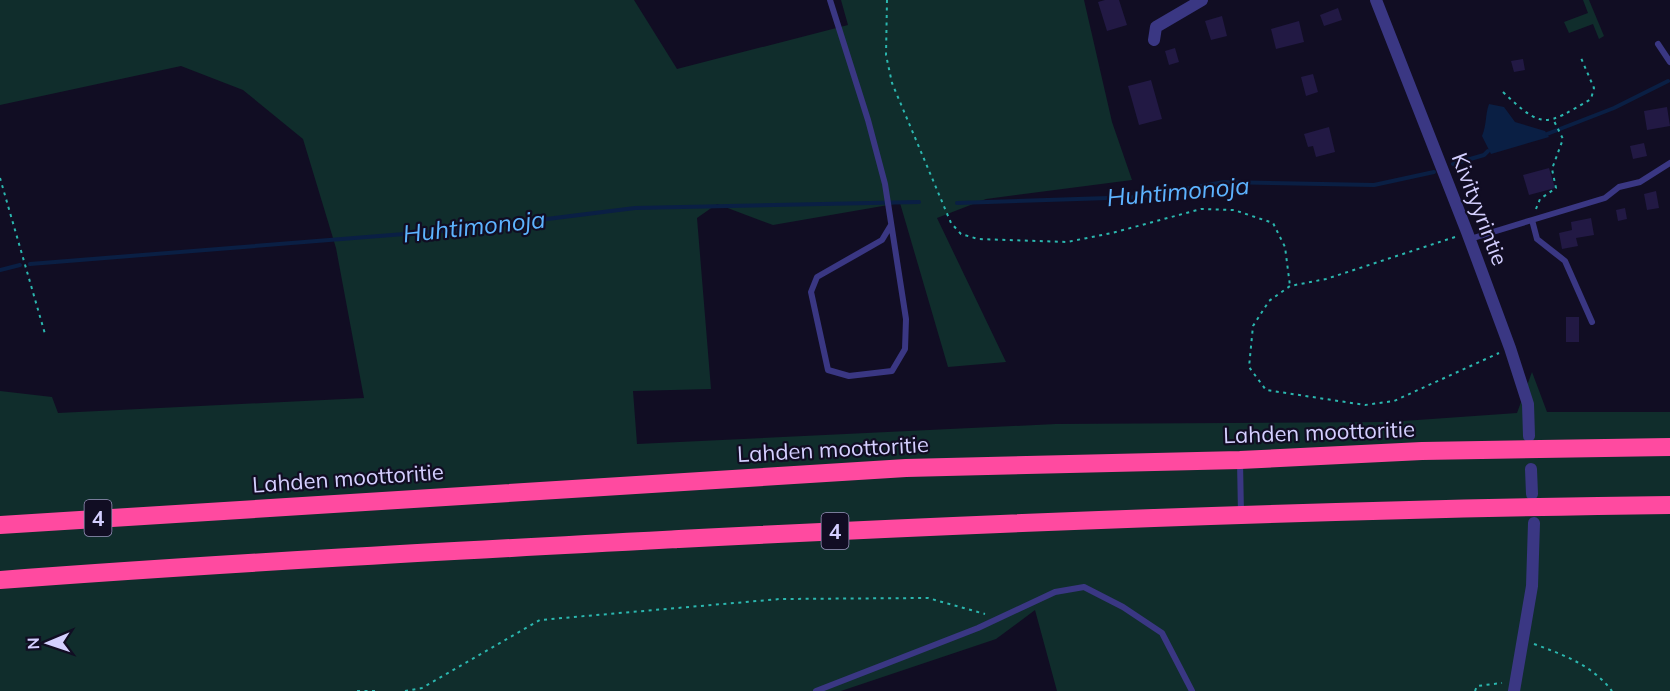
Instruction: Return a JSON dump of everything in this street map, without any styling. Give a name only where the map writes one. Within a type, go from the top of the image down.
[{"type":"highway","name":"Lahden moottoritie","points":[[0,525],[906,468],[1239,460],[1422,451],[1670,447]]},
{"type":"highway","name":"4","points":[[0,580],[430,552],[906,528],[1241,514],[1670,505]]},
{"type":"street","points":[[1154,40],[1156,27],[1202,0]]},
{"type":"street","name":"Kivityyrintie","points":[[1376,0],[1469,236],[1510,348],[1528,404],[1529,436]]},
{"type":"street","points":[[1531,469],[1532,494]]},
{"type":"street","points":[[1514,687],[1532,586],[1533,523]]},
{"type":"lane","points":[[830,0],[868,120],[887,194],[906,319],[904,350],[892,371],[849,376],[828,370],[811,292],[817,277],[882,240],[891,225]]},
{"type":"lane","points":[[1658,44],[1670,62]]},
{"type":"lane","points":[[1469,236],[1605,198],[1619,188],[1640,182],[1670,163]]},
{"type":"lane","points":[[1532,220],[1537,239],[1565,261],[1592,322]]},
{"type":"lane","points":[[1239,460],[1241,514]]},
{"type":"lane","points":[[816,691],[999,618],[1055,592],[1084,587],[1123,607],[1162,633],[1192,691]]},
{"type":"path","points":[[887,0],[886,55],[892,83],[951,223],[961,234],[978,238],[1067,242],[1201,209],[1234,210],[1274,223],[1285,247],[1290,286]]},
{"type":"path","points":[[1503,92],[1529,117],[1554,121],[1591,99],[1594,88],[1581,58]]},
{"type":"path","points":[[1532,220],[1540,199],[1557,188],[1552,169],[1563,139],[1554,121]]},
{"type":"path","points":[[0,178],[45,334]]},
{"type":"path","points":[[1469,236],[1326,279],[1290,286],[1269,302],[1253,326],[1249,367],[1266,390],[1365,405],[1394,401],[1510,348]]},
{"type":"path","points":[[405,691],[422,688],[540,620],[780,599],[917,598],[928,598],[999,618]]},
{"type":"path","points":[[1522,640],[1564,656],[1600,675],[1612,691]]},
{"type":"path","points":[[1475,691],[1477,686],[1514,687]]},
{"type":"path","points":[[357,691],[379,691]]},
{"type":"green space","points":[[0,0],[634,0],[677,69],[848,25],[841,0],[1084,0],[1112,122],[1132,180],[986,199],[937,218],[1006,362],[948,367],[900,203],[773,225],[717,204],[697,218],[711,389],[633,391],[637,444],[1056,424],[1389,422],[1517,413],[1532,372],[1547,412],[1670,412],[1670,691],[1057,691],[1035,610],[996,639],[841,691],[0,691],[0,391],[52,397],[58,413],[364,398],[336,248],[303,139],[243,90],[181,66],[0,105]]},
{"type":"green space","points":[[1583,0],[1589,0],[1604,36],[1599,39],[1593,24],[1569,33],[1564,22],[1588,13]]},
{"type":"water","points":[[1489,104],[1504,107],[1515,122],[1545,131],[1549,137],[1491,154],[1482,136]]},
{"type":"building","points":[[1119,0],[1127,25],[1107,31],[1098,2]]},
{"type":"building","points":[[1338,8],[1342,20],[1324,26],[1320,15]]},
{"type":"building","points":[[1222,16],[1227,36],[1211,40],[1205,21]]},
{"type":"building","points":[[1299,21],[1304,42],[1276,49],[1271,29]]},
{"type":"building","points":[[1175,48],[1179,62],[1169,65],[1165,51]]},
{"type":"building","points":[[1523,59],[1525,70],[1514,72],[1511,61]]},
{"type":"building","points":[[1313,74],[1318,92],[1306,96],[1301,77]]},
{"type":"building","points":[[1151,80],[1162,119],[1139,125],[1128,86]]},
{"type":"building","points":[[1667,107],[1670,126],[1647,130],[1644,111]]},
{"type":"building","points":[[1329,127],[1335,152],[1316,157],[1313,146],[1308,147],[1304,134]]},
{"type":"building","points":[[1644,143],[1647,156],[1633,159],[1630,146]]},
{"type":"building","points":[[1549,168],[1555,188],[1529,195],[1523,175]]},
{"type":"building","points":[[1656,191],[1659,208],[1647,210],[1644,194]]},
{"type":"building","points":[[1625,208],[1627,219],[1618,221],[1616,210]]},
{"type":"building","points":[[1591,218],[1594,235],[1576,238],[1578,246],[1562,249],[1559,233],[1572,230],[1571,222]]},
{"type":"building","points":[[1566,317],[1579,317],[1579,342],[1566,342]]},
{"type":"waterway","points":[[1547,134],[1614,108],[1668,81]]},
{"type":"waterway","name":"Huhtimonoja","points":[[1453,164],[1484,155],[1488,151]]},
{"type":"waterway","name":"Huhtimonoja","points":[[957,203],[1139,197],[1224,182],[1374,185],[1434,172]]},
{"type":"waterway","name":"Huhtimonoja","points":[[30,264],[467,229],[635,208],[919,202]]},
{"type":"waterway","name":"Huhtimonoja","points":[[0,270],[20,265]]}]
